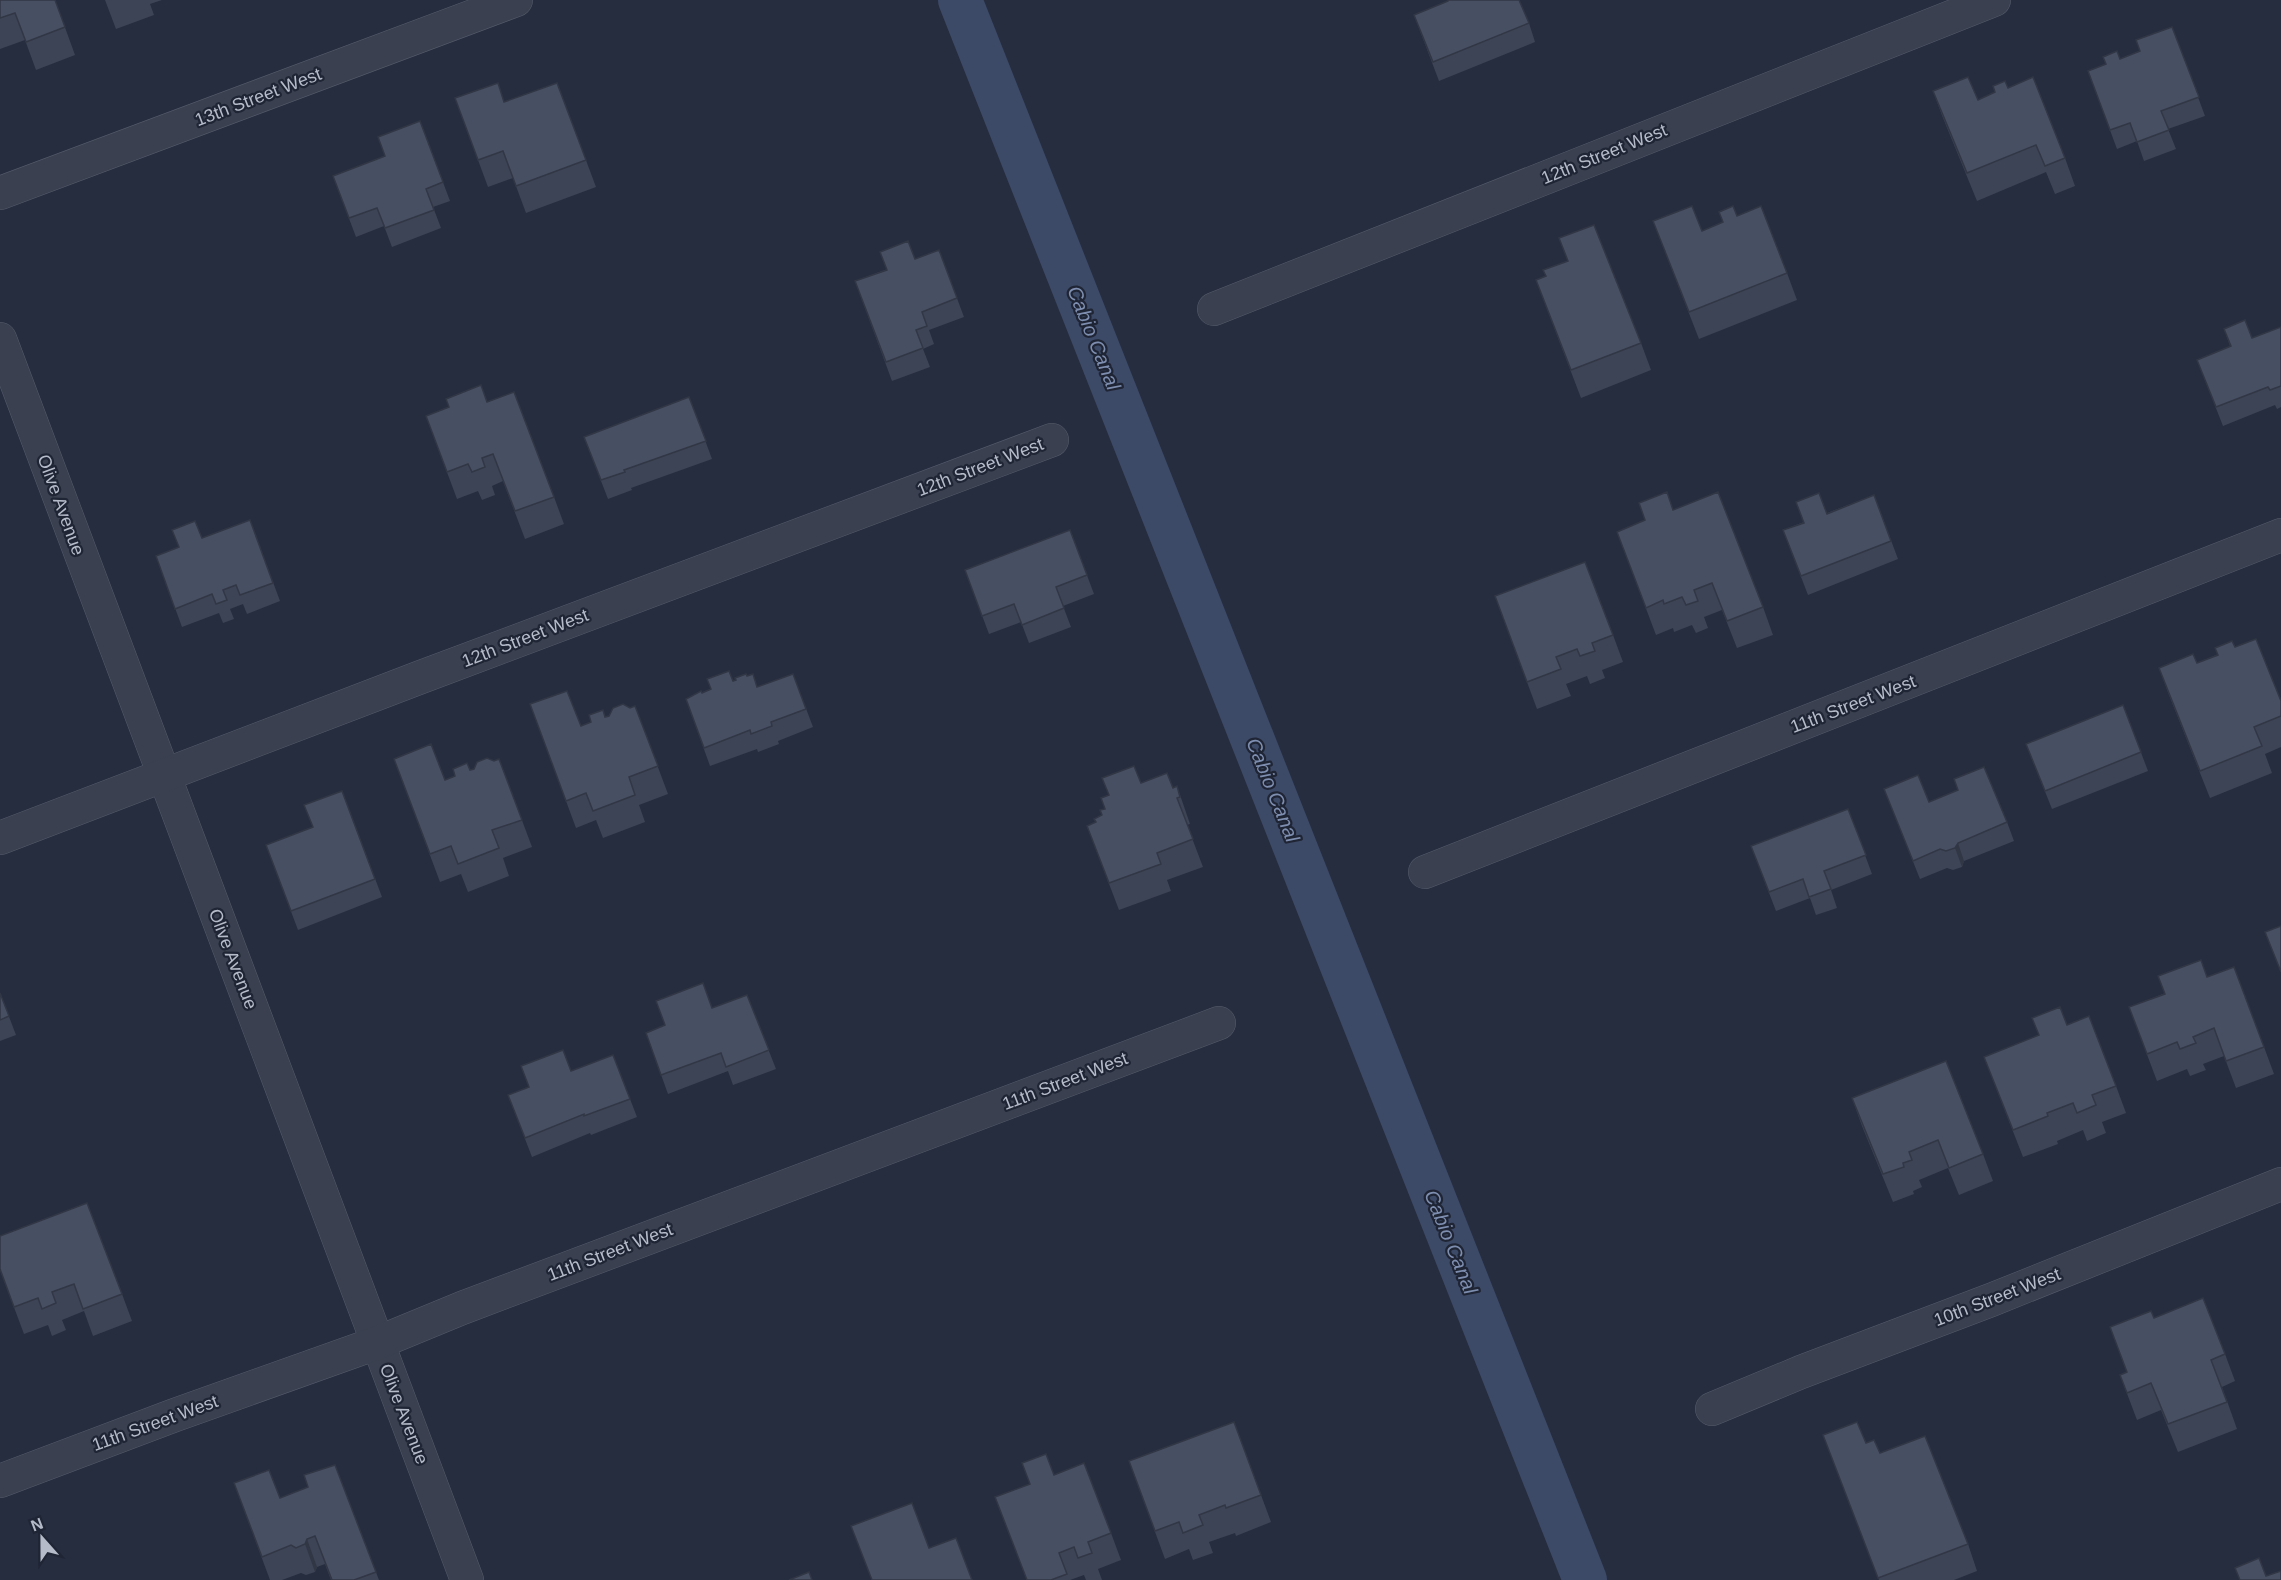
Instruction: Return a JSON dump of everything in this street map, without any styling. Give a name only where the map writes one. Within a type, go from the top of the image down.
[{"type":"street","name":"13th Street West","points":[[0,193],[516,0]]},
{"type":"street","name":"12th Street West","points":[[1214,309],[1994,0]]},
{"type":"street","name":"Olive Avenue","points":[[0,339],[466,1580]]},
{"type":"street","name":"12th Street West","points":[[0,838],[1052,440]]},
{"type":"street","name":"11th Street West","points":[[1425,872],[2281,535]]},
{"type":"street","name":"11th Street West","points":[[0,1481],[175,1415],[377,1343],[462,1308],[1219,1023]]},
{"type":"street","name":"10th Street West","points":[[1712,1409],[2281,1184]]},
{"type":"building","points":[[0,0],[55,0],[65,27],[26,42],[15,13],[0,18]]},
{"type":"building","points":[[1448,0],[1519,0],[1529,23],[1433,62],[1414,15]]},
{"type":"building","points":[[2172,27],[2199,97],[2161,111],[2169,130],[2137,142],[2130,123],[2110,130],[2088,71],[2106,64],[2103,57],[2117,51],[2120,59],[2140,51],[2136,40]]},
{"type":"building","points":[[1968,77],[1978,100],[1995,92],[1993,86],[2005,81],[2008,88],[2033,77],[2065,158],[2045,166],[2036,145],[1967,173],[1933,91]]},
{"type":"building","points":[[498,83],[504,102],[557,83],[586,160],[516,186],[503,151],[478,160],[455,98]]},
{"type":"building","points":[[420,121],[443,182],[426,189],[434,210],[385,228],[377,208],[349,218],[333,176],[385,156],[378,137]]},
{"type":"building","points":[[1692,206],[1702,231],[1723,222],[1719,212],[1733,206],[1737,216],[1761,206],[1787,273],[1689,312],[1653,221]]},
{"type":"building","points":[[1594,225],[1641,343],[1571,370],[1536,280],[1546,276],[1543,270],[1568,261],[1559,238]]},
{"type":"building","points":[[908,241],[915,259],[939,250],[957,298],[922,312],[927,326],[916,330],[923,348],[886,362],[855,281],[887,270],[880,252]]},
{"type":"building","points":[[2245,320],[2252,338],[2281,327],[2281,386],[2270,390],[2268,387],[2216,407],[2197,360],[2231,346],[2224,329]]},
{"type":"building","points":[[481,385],[487,402],[514,392],[554,497],[515,511],[493,454],[482,458],[485,467],[472,472],[468,464],[447,472],[426,416],[449,407],[446,399]]},
{"type":"building","points":[[689,397],[706,441],[601,480],[584,437]]},
{"type":"building","points":[[1667,492],[1673,510],[1718,492],[1763,607],[1727,621],[1712,583],[1694,590],[1698,601],[1686,605],[1682,597],[1664,604],[1663,600],[1646,608],[1617,532],[1645,520],[1639,503]]},
{"type":"building","points":[[1819,493],[1827,514],[1874,495],[1891,541],[1801,576],[1783,530],[1804,523],[1796,502]]},
{"type":"building","points":[[250,520],[273,583],[240,595],[236,585],[223,590],[227,600],[216,604],[212,594],[175,609],[156,556],[179,547],[172,530],[195,521],[202,538]]},
{"type":"building","points":[[1070,530],[1087,575],[1056,587],[1064,608],[1022,625],[1014,604],[982,616],[965,570]]},
{"type":"building","points":[[1585,562],[1613,635],[1592,643],[1595,651],[1580,656],[1577,649],[1556,657],[1561,669],[1527,682],[1495,596]]},
{"type":"building","points":[[2256,639],[2281,701],[2281,716],[2254,727],[2262,746],[2200,771],[2159,668],[2193,654],[2197,663],[2218,655],[2215,648],[2232,641],[2235,647]]},
{"type":"building","points":[[729,671],[733,681],[746,674],[747,676],[753,674],[757,687],[793,674],[806,709],[771,722],[772,726],[751,734],[750,730],[704,748],[686,699],[701,691],[702,693],[711,689],[707,679]]},
{"type":"building","points":[[567,691],[581,726],[591,722],[589,715],[603,710],[605,717],[609,716],[613,708],[623,704],[630,708],[635,706],[658,766],[629,777],[635,795],[593,811],[586,793],[566,801],[530,704]]},
{"type":"building","points":[[2123,705],[2141,752],[2045,791],[2026,744]]},
{"type":"building","points":[[431,744],[445,780],[455,776],[453,769],[467,763],[470,770],[474,769],[477,762],[487,758],[494,761],[499,759],[522,820],[492,830],[499,848],[458,864],[451,846],[430,854],[394,759]]},
{"type":"building","points":[[1134,766],[1141,783],[1167,773],[1173,788],[1177,786],[1180,797],[1177,798],[1193,839],[1157,853],[1161,864],[1109,883],[1087,826],[1096,822],[1094,819],[1102,815],[1100,810],[1105,809],[1101,798],[1109,795],[1102,778]]},
{"type":"building","points":[[1984,767],[2007,822],[1958,843],[1955,848],[1946,851],[1940,849],[1913,861],[1884,789],[1918,775],[1929,802],[1958,790],[1954,779]]},
{"type":"building","points":[[342,791],[375,879],[291,911],[266,845],[313,827],[304,805]]},
{"type":"building","points":[[1848,809],[1866,855],[1824,871],[1831,889],[1809,897],[1803,879],[1769,892],[1751,846]]},
{"type":"building","points":[[2281,926],[2281,972],[2265,932]]},
{"type":"building","points":[[2201,960],[2207,977],[2234,967],[2264,1047],[2226,1061],[2214,1028],[2193,1037],[2196,1043],[2180,1049],[2177,1042],[2147,1054],[2129,1007],[2165,994],[2158,976]]},
{"type":"building","points":[[703,983],[712,1008],[747,995],[769,1050],[726,1067],[721,1053],[661,1075],[646,1033],[665,1025],[656,1001]]},
{"type":"building","points":[[0,993],[9,1016],[0,1020]]},
{"type":"building","points":[[2060,1007],[2067,1025],[2089,1016],[2116,1086],[2092,1095],[2096,1105],[2077,1113],[2073,1103],[2013,1130],[1984,1057],[2039,1035],[2032,1018]]},
{"type":"building","points":[[563,1050],[571,1071],[613,1055],[630,1099],[584,1116],[584,1114],[525,1138],[508,1095],[529,1087],[521,1066]]},
{"type":"building","points":[[1946,1061],[1983,1154],[1949,1168],[1938,1140],[1909,1152],[1912,1160],[1903,1163],[1904,1167],[1883,1174],[1852,1098]]},
{"type":"building","points":[[87,1203],[122,1294],[83,1309],[74,1284],[52,1292],[56,1303],[42,1309],[38,1298],[14,1307],[0,1269],[0,1236]]},
{"type":"building","points":[[2203,1298],[2225,1354],[2211,1360],[2227,1402],[2168,1424],[2151,1383],[2127,1393],[2120,1375],[2127,1372],[2110,1327],[2151,1311],[2154,1318]]},
{"type":"building","points":[[1234,1422],[1261,1495],[1199,1515],[1203,1525],[1183,1533],[1179,1522],[1155,1531],[1129,1461]]},
{"type":"building","points":[[1857,1422],[1866,1443],[1874,1440],[1880,1453],[1925,1436],[1968,1544],[1878,1578],[1823,1435]]},
{"type":"building","points":[[1046,1454],[1054,1475],[1084,1463],[1111,1533],[1088,1542],[1092,1553],[1078,1558],[1074,1547],[1059,1553],[1067,1574],[1051,1580],[1027,1580],[995,1497],[1030,1484],[1022,1463]]},
{"type":"building","points":[[335,1465],[376,1572],[354,1580],[332,1580],[315,1536],[296,1548],[291,1545],[262,1557],[234,1483],[269,1470],[280,1498],[308,1487],[304,1475]]},
{"type":"building","points":[[912,1503],[929,1548],[956,1538],[972,1580],[872,1580],[851,1526]]},
{"type":"building","points":[[2259,1558],[2266,1576],[2281,1571],[2281,1580],[2240,1580],[2235,1568]]},
{"type":"building","points":[[809,1572],[812,1580],[789,1580]]},
{"type":"waterway","name":"Cabio Canal","points":[[960,0],[1585,1580]]}]
